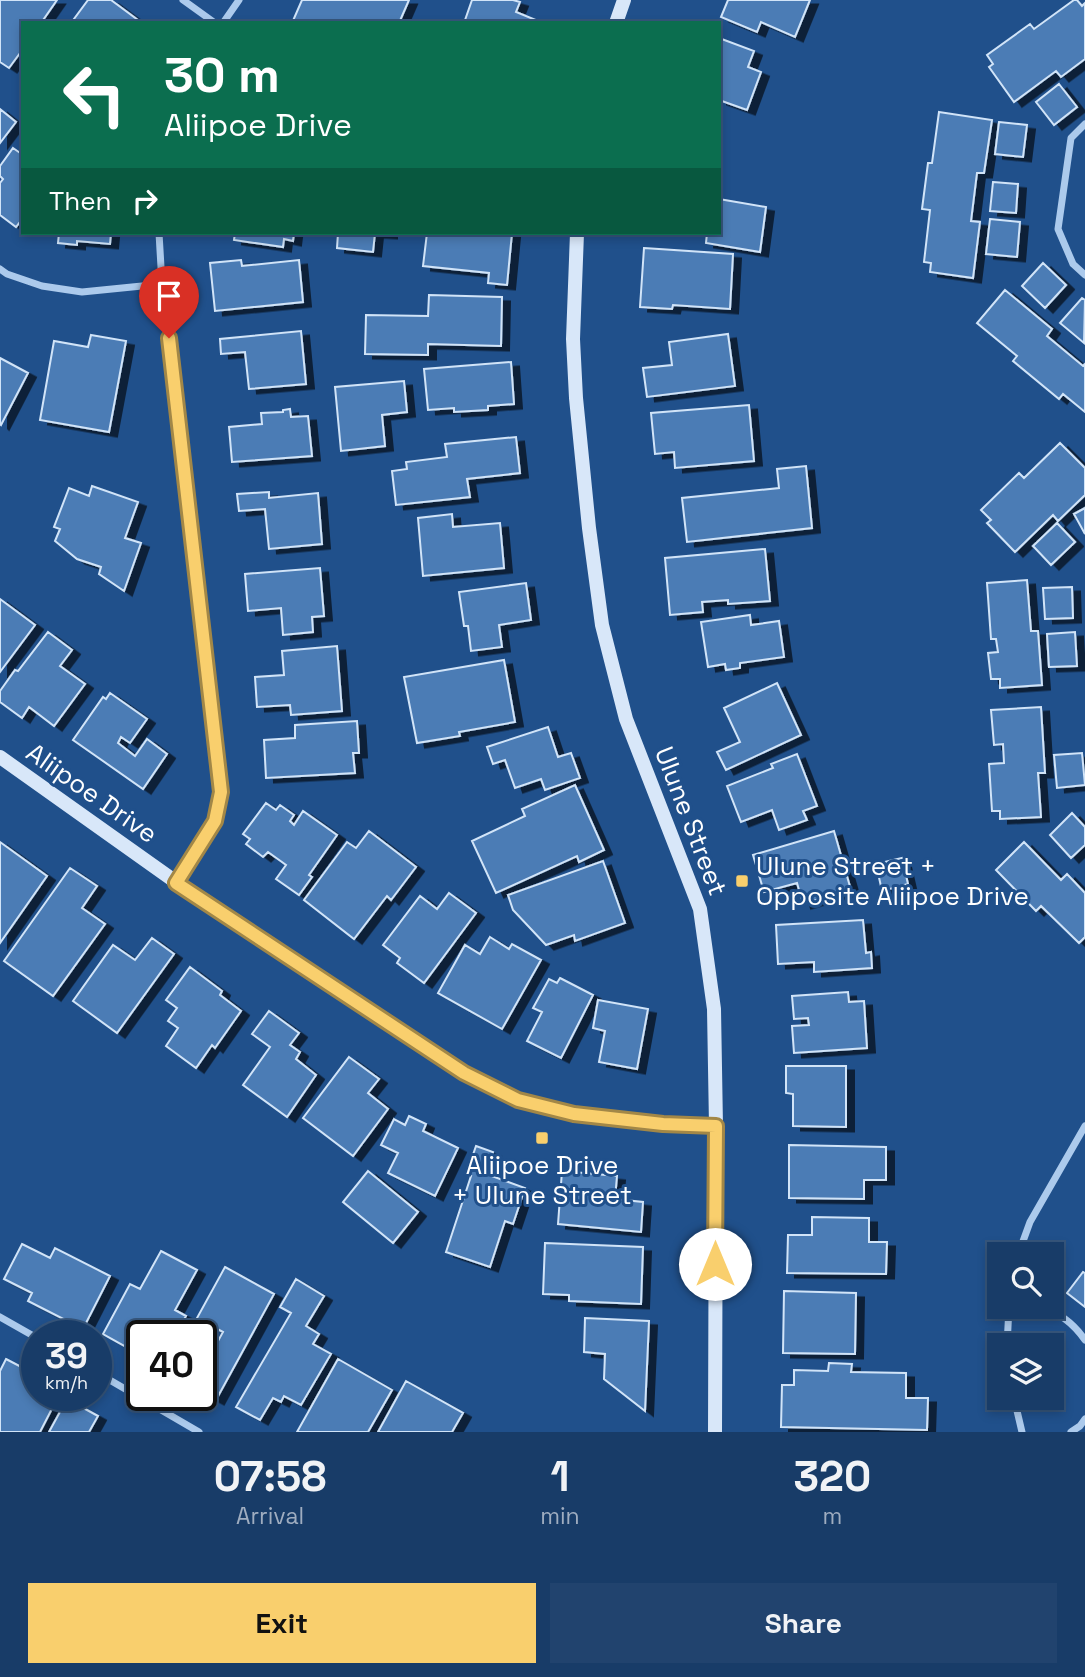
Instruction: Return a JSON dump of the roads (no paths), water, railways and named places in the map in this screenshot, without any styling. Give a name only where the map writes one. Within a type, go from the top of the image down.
[{"type":"street","points":[[183,0],[212,21]]},
{"type":"street","points":[[224,21],[239,0]]},
{"type":"street","points":[[617,21],[624,0]]},
{"type":"street","points":[[1085,124],[1071,138],[1058,229],[1073,264],[1085,275]]},
{"type":"street","points":[[159,235],[162,284],[221,792],[215,821],[176,883]]},
{"type":"street","name":"Ulune Street","points":[[577,235],[573,339],[576,398],[602,625],[626,719],[700,909],[715,1009],[715,1432]]},
{"type":"street","points":[[0,269],[42,286],[82,292],[162,284]]},
{"type":"street","name":"Aliipoe Drive","points":[[0,757],[176,883],[464,1073],[518,1100],[574,1114],[663,1124],[716,1126]]},
{"type":"street","points":[[1023,1242],[1030,1222],[1085,1126]]},
{"type":"street","points":[[0,1317],[21,1329]]},
{"type":"street","points":[[1064,1319],[1077,1328],[1085,1340]]},
{"type":"street","points":[[112,1381],[199,1432]]},
{"type":"street","points":[[1017,1410],[1022,1432]]},
{"type":"street","points":[[1071,1432],[1085,1419]]},
{"type":"place","name":"Ulune Street + Opposite Aliipoe Drive","points":[[742,881]]},
{"type":"place","name":"Aliipoe Drive + Ulune Street","points":[[542,1138]]}]
